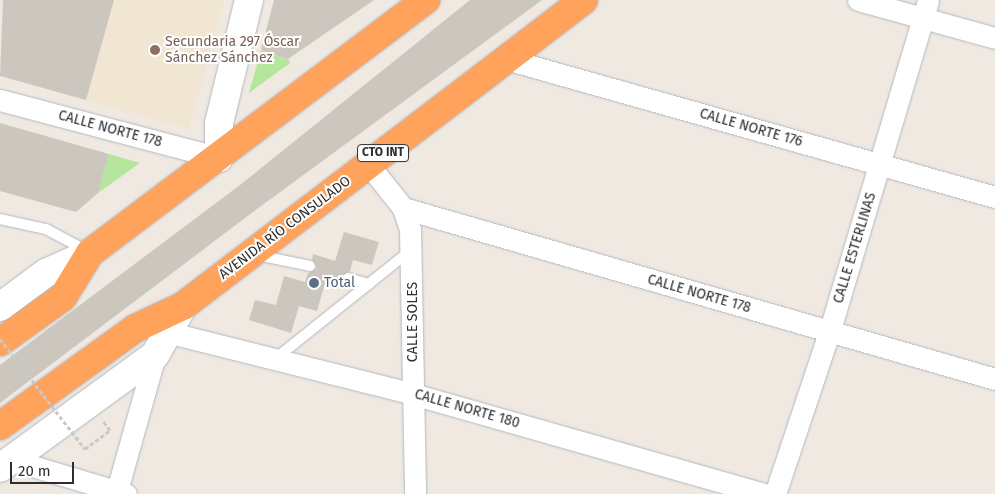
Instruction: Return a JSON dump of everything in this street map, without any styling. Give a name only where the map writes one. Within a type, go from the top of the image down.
[{"type":"highway","points":[[0,341],[62,297],[90,253],[219,158],[426,0]]},
{"type":"highway","name":"AVENIDA RÍO CONSULADO","points":[[183,306],[584,0]]},
{"type":"highway","name":"CTO INT","points":[[0,426],[136,328],[183,306]]},
{"type":"main road","points":[[219,158],[218,123],[249,0]]},
{"type":"main road","points":[[6,297],[46,273],[90,253]]},
{"type":"main road","name":"AVENIDA RÍO CONSULADO","points":[[6,464],[161,344],[183,306]]},
{"type":"street","points":[[858,0],[925,9],[995,38]]},
{"type":"street","name":"CALLE ESTERLINAS","points":[[775,494],[829,333],[925,9]]},
{"type":"street","name":"CALLE NORTE 176","points":[[506,59],[995,197]]},
{"type":"street","name":"CALLE NORTE 178","points":[[0,100],[219,158]]},
{"type":"street","name":"CALLE SOLES","points":[[368,164],[403,208],[413,249],[415,494]]},
{"type":"street","name":"CALLE NORTE 178","points":[[403,208],[829,333],[995,379]]},
{"type":"street","points":[[6,464],[119,493],[161,344]]},
{"type":"street","name":"CALLE NORTE 180","points":[[161,344],[273,360],[413,394],[765,494]]},
{"type":"lane","points":[[0,219],[46,230],[90,253]]},
{"type":"lane","points":[[273,360],[413,249]]},
{"type":"lane","points":[[251,254],[310,266]]},
{"type":"lane","points":[[348,278],[369,284]]},
{"type":"path","points":[[0,341],[85,449],[110,430]]},
{"type":"shaded area","name":"Secundaria 297 Óscar Sánchez Sánchez","points":[[114,0],[224,0],[189,129],[86,100]]},
{"type":"green space","points":[[261,50],[288,59],[290,63],[249,93]]},
{"type":"green space","points":[[109,154],[140,163],[98,193]]},
{"type":"building","points":[[3,0],[114,0],[86,100],[0,76]]},
{"type":"building","points":[[274,0],[374,0],[288,59],[261,50]]},
{"type":"building","points":[[470,0],[542,0],[257,209],[0,403],[0,365],[240,185]]},
{"type":"building","points":[[0,123],[109,154],[98,193],[76,212],[0,191]]},
{"type":"building","name":"Total","points":[[344,232],[379,242],[372,265],[353,260],[350,271],[341,277],[345,289],[325,283],[317,311],[299,306],[291,333],[249,320],[255,300],[276,305],[284,276],[305,282],[308,273],[317,268],[312,259],[313,254],[335,261]]},
{"type":"place","name":"Secundaria 297 Óscar Sánchez Sánchez","points":[[155,50]]},
{"type":"place","name":"Total","points":[[314,283]]}]
